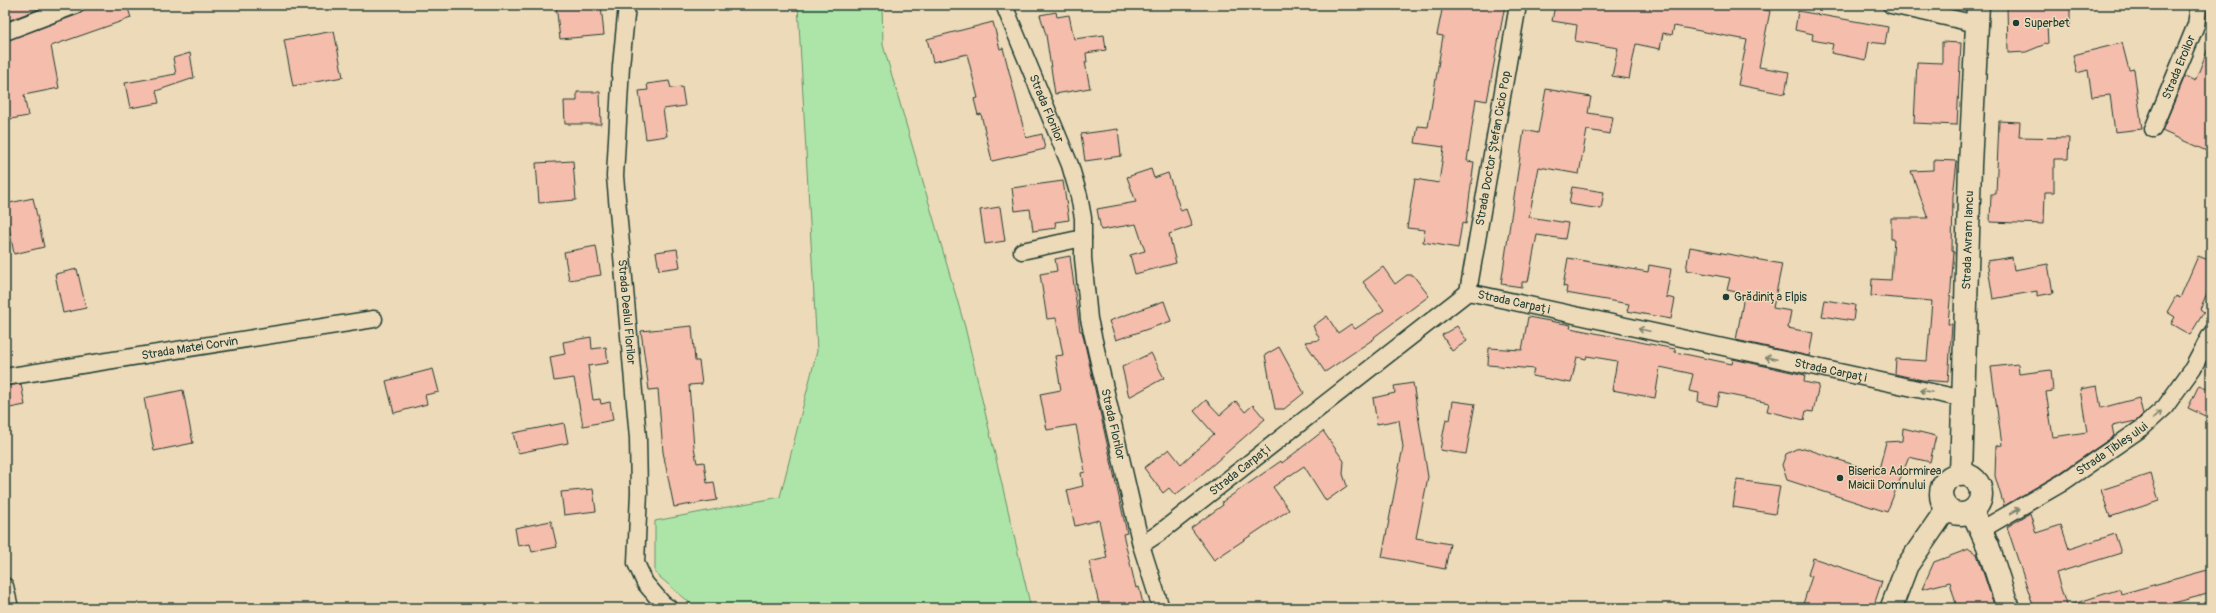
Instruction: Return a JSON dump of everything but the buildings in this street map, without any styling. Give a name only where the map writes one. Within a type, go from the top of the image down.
[{"type":"main road","name":"Strada Avram Iancu","points":[[1961,475],[1970,165],[1978,15]]},
{"type":"main road","points":[[1976,521],[1947,508],[1942,495],[1943,486],[1951,478],[1961,475],[1971,477],[1978,485],[1980,490],[1980,500],[1976,521],[1997,571],[2008,608]]},
{"type":"street","points":[[5,32],[76,5]]},
{"type":"street","name":"Strada Dealul Florilor","points":[[626,5],[618,98],[615,176],[637,431],[639,492],[636,563],[645,583],[663,604],[669,608]]},
{"type":"street","name":"Strada Florilor","points":[[1004,5],[1070,165],[1079,196],[1083,238],[1085,290],[1089,320],[1140,545],[1160,608]]},
{"type":"street","name":"Strada Doctor Ștefan Cicio Pop","points":[[1468,292],[1518,5]]},
{"type":"street","points":[[1890,5],[1978,15]]},
{"type":"street","name":"Strada Eroilor","points":[[2153,129],[2196,25],[2199,5]]},
{"type":"street","points":[[1022,250],[1083,238]]},
{"type":"street","name":"Strada Carpați","points":[[1140,545],[1158,534],[1468,292],[1964,399]]},
{"type":"street","name":"Strada Matei Corvin","points":[[5,377],[374,319]]},
{"type":"street","name":"Strada Țibleșului","points":[[1976,521],[2079,472],[2142,428],[2170,400],[2193,368],[2211,334]]},
{"type":"street","points":[[1891,608],[1907,566],[1947,508]]},
{"type":"street","points":[[5,586],[10,608]]},
{"type":"green space","points":[[798,5],[882,5],[883,45],[965,327],[1031,608],[696,608],[655,573],[655,521],[780,497],[817,351]]},
{"type":"place","name":"Superbet","points":[[2016,23]]},
{"type":"place","name":"Grădinița Elpis","points":[[1726,297]]},
{"type":"place","name":"Biserica Adormirea Maicii Domnului","points":[[1840,478]]}]
